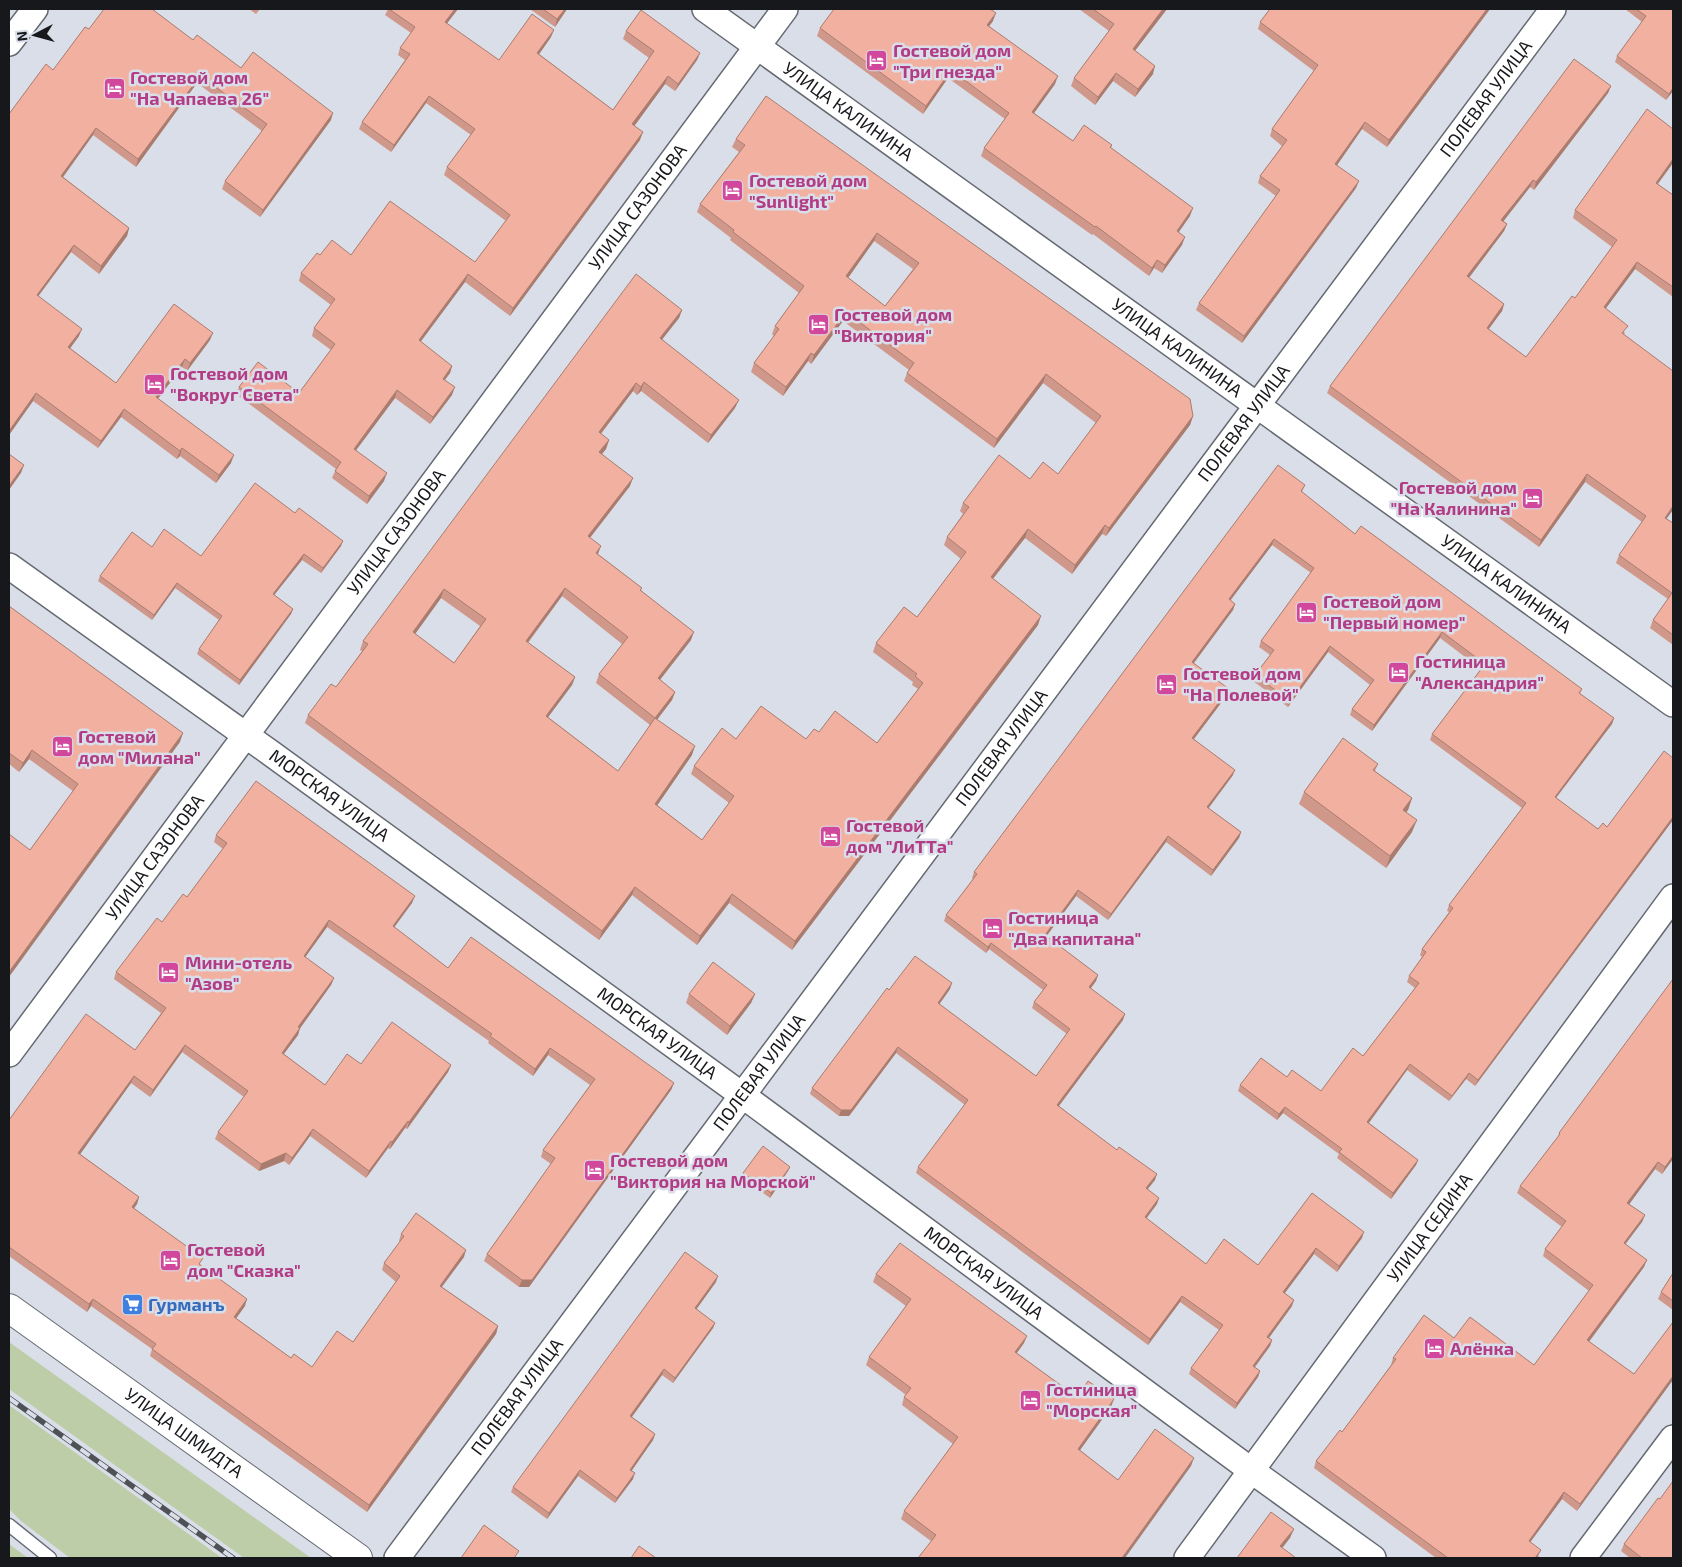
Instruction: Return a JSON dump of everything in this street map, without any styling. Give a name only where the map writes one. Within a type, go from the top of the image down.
[{"type":"street","points":[[9,43],[35,9]]},
{"type":"street","name":"УЛИЦА КАЛИНИНА","points":[[705,9],[1673,704]]},
{"type":"street","name":"УЛИЦА САЗОНОВА","points":[[9,1054],[785,9]]},
{"type":"street","name":"ПОЛЕВАЯ УЛИЦА","points":[[397,1558],[1553,9]]},
{"type":"street","name":"МОРСКАЯ УЛИЦА","points":[[9,566],[742,1095],[1373,1558]]},
{"type":"street","name":"УЛИЦА СЕДИНА","points":[[1187,1558],[1673,897]]},
{"type":"street","name":"УЛИЦА ШМИДТА","points":[[9,1308],[358,1558]]},
{"type":"street","points":[[1584,1558],[1673,1438]]},
{"type":"lane","points":[[9,1525],[50,1558]]},
{"type":"green space","points":[[9,1342],[311,1558],[244,1558],[9,1389]]},
{"type":"green space","points":[[9,1405],[222,1558],[70,1558],[21,1521],[9,1509]]},
{"type":"green space","points":[[9,1544],[28,1558],[9,1558]]},
{"type":"building","points":[[104,9],[152,9],[193,40],[197,35],[241,68],[253,52],[333,113],[263,210],[225,181],[267,124],[200,76],[138,159],[96,128],[61,176],[129,228],[101,266],[74,245],[37,295],[82,329],[68,347],[116,383],[174,304],[213,333],[190,363],[185,359],[156,397],[234,455],[219,475],[182,448],[180,451],[124,409],[101,441],[36,393],[9,431],[9,114],[46,64],[53,70],[85,27],[89,29]]},
{"type":"building","points":[[389,9],[455,9],[445,22],[499,60],[532,14],[554,30],[537,53],[613,110],[654,51],[626,31],[641,10],[700,53],[678,84],[668,76],[632,124],[643,132],[513,308],[468,274],[419,340],[452,366],[443,379],[455,387],[433,417],[397,390],[354,449],[387,473],[369,496],[335,471],[341,462],[239,387],[258,362],[299,393],[335,344],[314,328],[335,299],[301,273],[317,253],[320,255],[332,240],[351,255],[390,201],[475,262],[510,215],[447,167],[475,129],[429,96],[394,145],[362,122],[410,54],[400,48],[415,27]]},
{"type":"building","points":[[543,9],[565,9],[557,19]]},
{"type":"building","points":[[834,9],[990,9],[996,13],[987,25],[1058,76],[1032,112],[1073,141],[1084,125],[1112,145],[1110,147],[1193,208],[1177,231],[1185,237],[1165,265],[1157,260],[1152,268],[1096,226],[984,148],[1009,113],[951,70],[926,106],[820,28]]},
{"type":"building","points":[[1093,9],[1163,9],[1133,49],[1155,66],[1138,89],[1116,73],[1098,97],[1074,78],[1114,24]]},
{"type":"building","points":[[1270,9],[1487,9],[1389,140],[1365,122],[1335,164],[1359,181],[1244,336],[1199,303],[1280,190],[1260,176],[1287,140],[1272,129],[1318,65],[1260,22]]},
{"type":"building","points":[[1636,9],[1673,9],[1673,88],[1669,94],[1617,56],[1646,16]]},
{"type":"building","points":[[1574,59],[1611,86],[1536,182],[1533,180],[1501,220],[1507,224],[1467,276],[1504,304],[1487,328],[1526,357],[1572,296],[1575,298],[1617,240],[1575,210],[1647,109],[1673,129],[1673,159],[1656,183],[1673,195],[1673,287],[1637,262],[1604,307],[1628,326],[1622,333],[1673,371],[1673,506],[1665,518],[1673,523],[1673,635],[1653,620],[1672,593],[1619,555],[1646,516],[1587,474],[1541,540],[1330,386]]},
{"type":"building","points":[[766,96],[1190,399],[1193,416],[1109,528],[1105,525],[1075,565],[1028,529],[991,577],[1041,616],[795,941],[732,894],[700,936],[635,887],[602,931],[308,715],[331,684],[336,687],[368,644],[363,641],[636,274],[682,310],[660,338],[739,400],[711,435],[644,382],[641,387],[636,383],[599,432],[609,440],[599,452],[633,478],[588,536],[601,546],[596,553],[642,588],[640,590],[694,632],[658,678],[675,692],[655,718],[695,746],[655,804],[702,840],[734,796],[694,766],[722,728],[736,739],[761,706],[806,739],[814,729],[819,732],[835,711],[877,743],[923,683],[915,676],[917,674],[876,643],[904,607],[917,617],[966,552],[947,537],[969,507],[963,503],[999,455],[1030,479],[1043,462],[1058,474],[1101,416],[1046,374],[997,439],[907,373],[914,363],[846,312],[814,355],[811,353],[786,387],[754,363],[779,329],[775,326],[804,286],[733,232],[734,230],[700,204],[745,145],[736,139]],"holes":[[[877,233],[919,263],[885,306],[846,276]],[[565,588],[628,637],[599,674],[655,718],[618,771],[546,716],[575,677],[526,641]],[[444,589],[486,619],[454,663],[413,632]]]},
{"type":"building","points":[[9,454],[24,465],[9,486]]},
{"type":"building","points":[[1278,465],[1305,485],[1301,491],[1355,534],[1361,526],[1582,689],[1579,693],[1614,718],[1555,797],[1598,829],[1603,823],[1607,827],[1664,751],[1673,758],[1673,817],[1478,1080],[1469,1073],[1452,1096],[1410,1064],[1367,1122],[1418,1160],[1393,1193],[1339,1152],[1342,1149],[1285,1107],[1279,1114],[1240,1085],[1261,1058],[1287,1077],[1292,1070],[1321,1091],[1353,1048],[1363,1056],[1419,983],[1409,976],[1426,952],[1422,949],[1453,908],[1449,905],[1526,803],[1432,734],[1485,664],[1442,632],[1374,725],[1352,709],[1374,680],[1330,646],[1290,701],[1255,675],[1274,650],[1261,641],[1314,568],[1274,539],[1229,599],[1235,604],[1192,662],[1229,689],[1192,738],[1235,770],[1207,807],[1241,832],[1213,870],[1168,836],[1111,914],[1078,890],[1045,935],[1098,975],[1089,987],[1125,1014],[1057,1105],[1117,1150],[1119,1147],[1157,1174],[1146,1188],[1159,1198],[1145,1217],[1206,1264],[1224,1239],[1258,1265],[1312,1193],[1364,1232],[1339,1266],[1316,1248],[1283,1292],[1294,1300],[1267,1337],[1272,1340],[1253,1366],[1260,1371],[1237,1403],[1191,1368],[1223,1325],[1182,1296],[1150,1339],[918,1167],[968,1100],[898,1047],[851,1110],[841,1110],[812,1088],[887,988],[889,990],[915,956],[952,983],[938,1003],[1036,1076],[1070,1029],[1034,1002],[1047,985],[991,943],[988,947],[946,915],[977,874],[974,872]]},
{"type":"building","points":[[255,483],[295,513],[299,508],[343,541],[323,568],[304,554],[273,594],[293,609],[240,680],[199,649],[222,616],[177,583],[154,615],[100,576],[132,532],[152,547],[164,529],[201,556]]},
{"type":"building","points":[[9,606],[183,733],[9,972],[9,834],[30,850],[78,784],[32,750],[23,763],[9,753]]},
{"type":"building","points":[[1343,738],[1378,764],[1373,770],[1412,798],[1403,810],[1417,820],[1390,856],[1304,792]]},
{"type":"building","points":[[256,781],[415,896],[393,926],[448,968],[471,937],[674,1083],[532,1280],[522,1280],[487,1254],[555,1158],[543,1150],[595,1079],[550,1048],[535,1069],[490,1036],[492,1034],[329,920],[304,956],[334,978],[298,1027],[300,1028],[282,1053],[325,1085],[347,1054],[361,1064],[392,1022],[451,1065],[409,1122],[391,1141],[369,1171],[313,1129],[292,1158],[286,1153],[261,1164],[218,1132],[248,1091],[185,1045],[153,1090],[134,1076],[78,1153],[139,1197],[132,1207],[203,1258],[199,1264],[247,1299],[234,1317],[291,1358],[294,1354],[312,1367],[337,1331],[353,1342],[400,1276],[384,1263],[404,1236],[401,1234],[416,1213],[466,1250],[440,1286],[498,1326],[369,1505],[152,1349],[156,1344],[93,1299],[89,1304],[9,1247],[9,1120],[86,1014],[135,1050],[166,1008],[116,972],[157,918],[162,922],[183,894],[187,897],[227,843],[216,835]]},
{"type":"building","points":[[713,962],[755,994],[730,1026],[689,994]]},
{"type":"building","points":[[1673,979],[1673,1156],[1665,1167],[1658,1162],[1627,1203],[1645,1215],[1624,1243],[1647,1260],[1587,1340],[1634,1374],[1673,1322],[1673,1376],[1580,1504],[1564,1492],[1529,1541],[1541,1550],[1535,1558],[1448,1558],[1316,1461],[1340,1430],[1342,1432],[1396,1359],[1393,1358],[1424,1315],[1454,1338],[1470,1317],[1534,1365],[1593,1285],[1545,1249],[1566,1221],[1520,1186]]},
{"type":"building","points":[[763,1146],[790,1167],[771,1193],[743,1173]]},
{"type":"building","points":[[900,1243],[1027,1336],[1015,1352],[1077,1397],[1088,1381],[1114,1399],[1078,1449],[1118,1480],[1155,1429],[1194,1458],[1122,1558],[918,1558],[936,1535],[904,1511],[958,1437],[904,1397],[911,1388],[869,1357],[911,1299],[876,1274]]},
{"type":"building","points":[[685,1252],[718,1276],[695,1308],[715,1323],[675,1378],[664,1369],[630,1416],[655,1434],[630,1470],[635,1473],[617,1498],[580,1470],[549,1513],[513,1487]]},
{"type":"building","points":[[1673,1273],[1673,1301],[1661,1292]]},
{"type":"building","points":[[1673,1481],[1673,1558],[1642,1558],[1624,1544]]},
{"type":"building","points":[[1271,1512],[1294,1529],[1280,1546],[1296,1558],[1237,1558]]},
{"type":"building","points":[[484,1525],[519,1551],[514,1558],[461,1558]]},
{"type":"building","points":[[639,1546],[656,1558],[631,1558]]},
{"type":"railway","points":[[9,1398],[233,1558]]},
{"type":"place","name":"Гостевой дом \"Три гнезда\"","points":[[877,61]]},
{"type":"place","name":"Гостевой дом \"На Чапаева 26\"","points":[[114,88]]},
{"type":"place","name":"Гостевой дом \"Sunlight\"","points":[[733,191]]},
{"type":"place","name":"Гостевой дом \"Виктория\"","points":[[818,325]]},
{"type":"place","name":"Гостевой дом \"Вокруг Света\"","points":[[154,384]]},
{"type":"place","name":"Гостевой дом \"На Калинина\"","points":[[1533,498]]},
{"type":"place","name":"Гостевой дом \"Первый номер\"","points":[[1307,612]]},
{"type":"place","name":"Гостиница \"Александрия\"","points":[[1399,672]]},
{"type":"place","name":"Гостевой дом \"На Полевой\"","points":[[1167,684]]},
{"type":"place","name":"Гостевой дом \"Милана\"","points":[[62,747]]},
{"type":"place","name":"Гостевой дом \"ЛиТТа\"","points":[[830,836]]},
{"type":"place","name":"Гостиница \"Два капитана\"","points":[[992,928]]},
{"type":"place","name":"Мини-отель \"Азов\"","points":[[169,973]]},
{"type":"place","name":"Гостевой дом \"Виктория на Морской\"","points":[[594,1171]]},
{"type":"place","name":"Гостевой дом \"Сказка\"","points":[[171,1260]]},
{"type":"place","name":"Гурманъ","points":[[132,1305]]},
{"type":"place","name":"Алёнка","points":[[1434,1349]]},
{"type":"place","name":"Гостиница \"Морская\"","points":[[1030,1400]]}]
